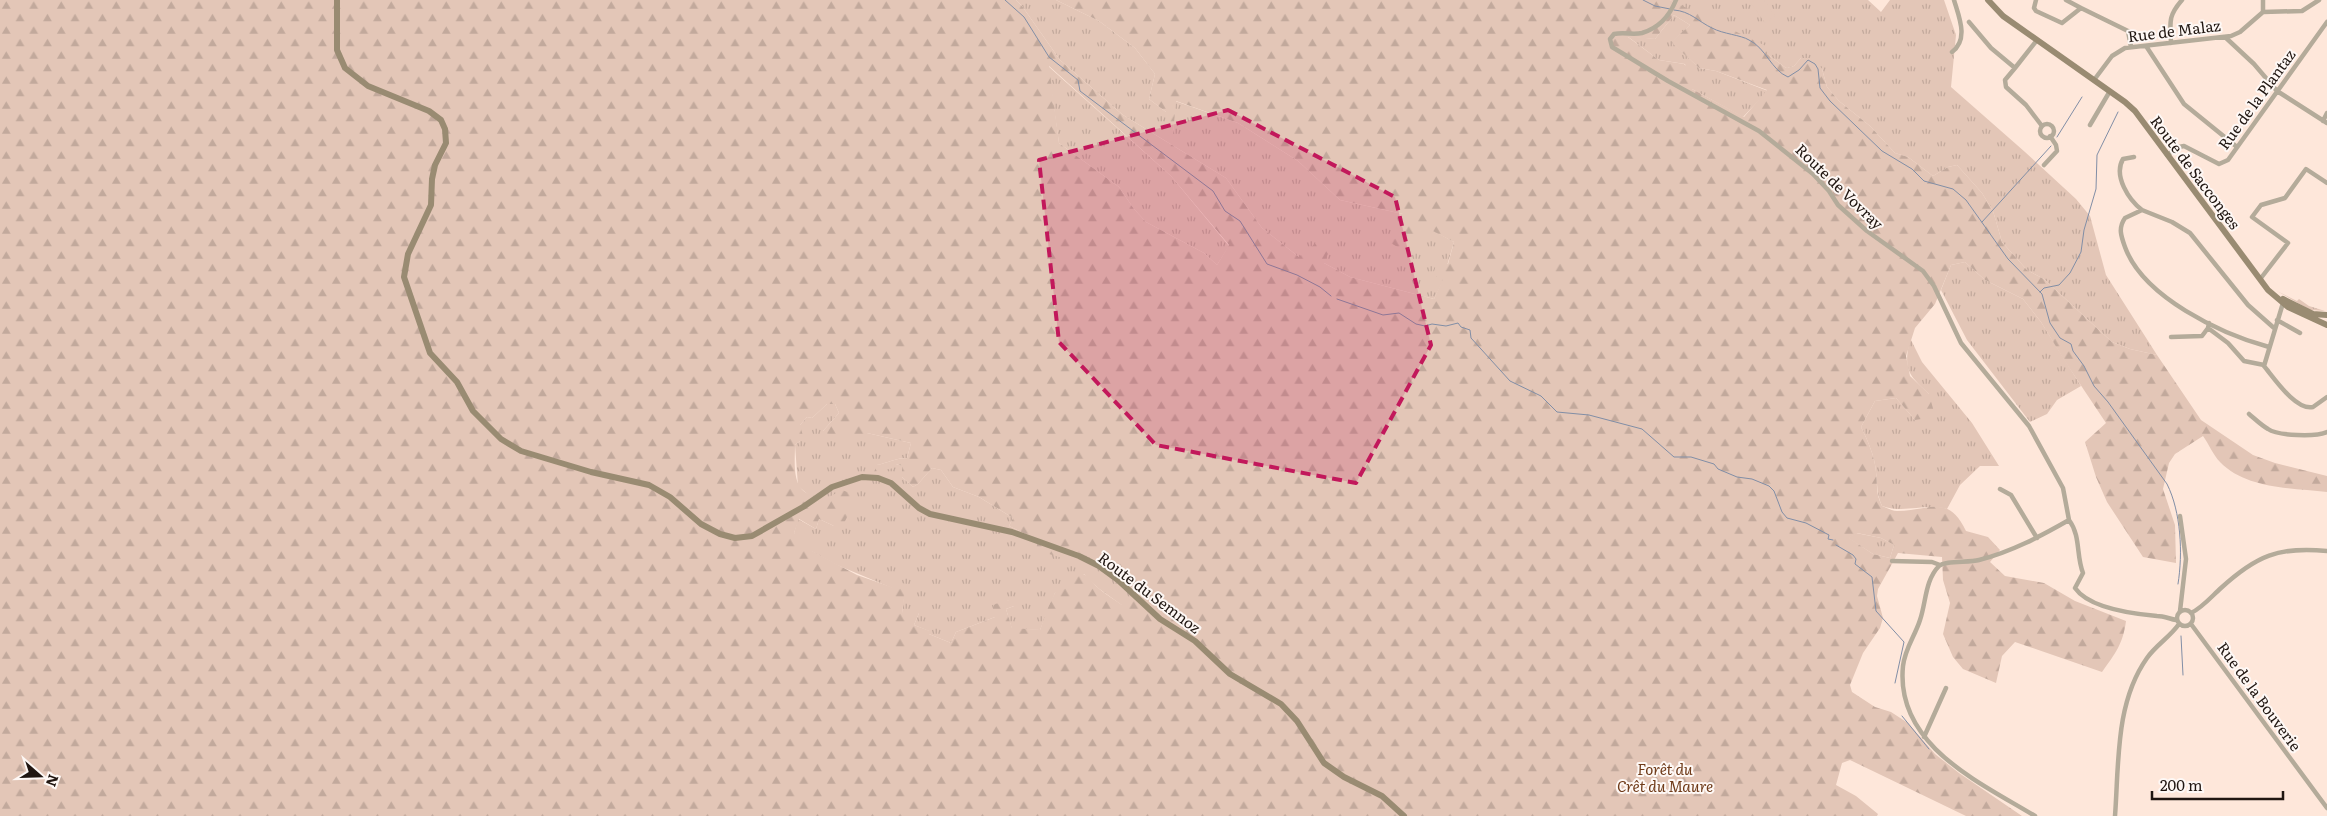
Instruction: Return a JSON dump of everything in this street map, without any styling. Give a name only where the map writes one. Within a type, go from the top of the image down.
[{"type":"main road","name":"Route du Semnoz","points":[[337,0],[337,50],[345,68],[368,86],[429,111],[441,120],[445,129],[446,143],[435,165],[432,179],[431,205],[408,254],[404,277],[417,310],[426,346],[437,362],[456,382],[473,411],[501,439],[516,449],[599,475],[649,485],[670,497],[701,524],[728,536],[742,538],[758,533],[803,507],[832,487],[853,479],[871,477],[891,483],[919,508],[930,514],[1012,532],[1079,556],[1099,566],[1118,580],[1160,619],[1195,641],[1230,674],[1282,704],[1297,721],[1324,763],[1344,777],[1375,791],[1404,816]]},
{"type":"main road","name":"Route de Sacconges","points":[[1988,0],[2003,16],[2110,91],[2135,112],[2268,290],[2304,315],[2327,325]]},
{"type":"main road","name":"Route de Sacconges","points":[[2285,301],[2313,314],[2327,315]]},
{"type":"street","name":"Route de Vovray","points":[[1676,0],[1672,11],[1653,28],[1642,33],[1614,34],[1610,39],[1612,47],[1668,81],[1750,125],[1779,145],[1818,180],[1846,213],[1888,247],[1923,271],[1934,286],[1961,343],[2029,426],[2063,488],[2069,520]]},
{"type":"street","points":[[1952,52],[1958,46],[1962,30],[1954,0]]},
{"type":"street","points":[[2036,0],[2034,8],[2036,11],[2059,23],[2064,22],[2081,8]]},
{"type":"street","points":[[2066,0],[2128,31],[2131,47]]},
{"type":"street","points":[[2171,43],[2170,21],[2172,12],[2182,0]]},
{"type":"street","points":[[2263,0],[2263,12],[2302,12],[2319,0]]},
{"type":"street","name":"Rue de Malaz","points":[[2094,80],[2116,52],[2131,47],[2226,37],[2240,32],[2263,12]]},
{"type":"street","points":[[1968,22],[1991,48],[2015,68]]},
{"type":"street","name":"Rue de la Plantaz","points":[[2167,155],[2184,146],[2216,163],[2222,164],[2228,160],[2327,22]]},
{"type":"street","points":[[2226,37],[2254,64],[2277,92],[2325,122],[2327,113]]},
{"type":"street","points":[[2037,40],[2005,80],[2006,87],[2026,105],[2042,126],[2042,135],[2050,136]]},
{"type":"street","points":[[2146,46],[2184,104],[2237,147]]},
{"type":"street","points":[[2090,125],[2110,91]]},
{"type":"street","points":[[2042,126],[2048,124],[2053,128],[2050,136],[2057,151],[2044,165]]},
{"type":"street","points":[[2134,158],[2122,159],[2120,167],[2121,178],[2129,197],[2142,210],[2172,222],[2190,234],[2248,305],[2274,328]]},
{"type":"street","points":[[2259,276],[2288,243],[2252,217],[2261,205],[2285,198],[2306,169],[2327,183]]},
{"type":"street","points":[[2142,210],[2125,218],[2120,230],[2126,250],[2134,266],[2157,292],[2208,325],[2244,361],[2264,365]]},
{"type":"street","points":[[2264,365],[2274,328],[2285,301]]},
{"type":"street","points":[[2277,320],[2300,333]]},
{"type":"street","points":[[2171,337],[2202,336],[2208,325]]},
{"type":"street","points":[[2208,325],[2244,340],[2269,347]]},
{"type":"street","points":[[2264,365],[2291,398],[2303,406],[2310,408],[2325,399],[2327,406]]},
{"type":"street","points":[[2249,414],[2268,429],[2280,433],[2314,434],[2327,432]]},
{"type":"street","points":[[2000,489],[2011,495],[2037,538]]},
{"type":"street","points":[[2115,816],[2122,729],[2130,694],[2146,659],[2178,622],[2186,559],[2180,516]]},
{"type":"street","points":[[1892,561],[1932,562],[1940,565],[1980,560],[2037,538],[2069,520],[2077,538],[2078,559],[2083,573],[2075,588],[2083,596],[2098,604],[2144,616],[2160,616],[2184,626],[2190,624],[2193,620],[2191,614],[2185,610],[2180,612]]},
{"type":"street","points":[[2191,614],[2257,559],[2289,550],[2327,551]]},
{"type":"street","points":[[1940,565],[1930,581],[1920,620],[1906,650],[1903,665],[1903,684],[1906,700],[1924,737],[1940,754],[1975,781],[2035,816]]},
{"type":"street","name":"Rue de la Bouverie","points":[[2190,624],[2327,808]]},
{"type":"street","points":[[1924,737],[1946,688]]},
{"type":"highlighted area","points":[[1228,110],[1395,197],[1431,345],[1356,483],[1156,445],[1059,342],[1039,160]]},
{"type":"green space","name":"Forêt du Crêt du Maure","points":[[0,0],[1016,0],[1060,60],[1123,115],[1226,178],[1262,228],[1299,257],[1316,243],[1330,249],[1324,263],[1350,277],[1434,299],[1443,279],[1433,275],[1436,265],[1448,264],[1454,242],[1429,229],[1401,249],[1389,242],[1403,214],[1340,200],[1298,161],[1238,123],[1176,101],[1173,134],[1165,132],[1166,112],[1149,99],[1155,74],[1135,48],[1099,21],[1056,0],[1670,0],[1768,47],[1767,54],[1786,68],[1794,66],[1801,58],[1814,58],[1822,69],[1827,87],[1839,101],[1870,126],[1895,153],[1908,157],[1933,176],[1948,167],[1957,165],[1982,193],[1993,211],[2002,242],[2027,270],[2044,279],[2112,342],[2130,349],[2157,355],[2201,420],[2253,455],[2275,463],[2327,476],[2327,492],[2270,486],[2243,478],[2220,462],[2203,436],[2175,454],[2169,463],[2163,489],[2175,525],[2176,563],[2143,557],[2107,502],[2096,477],[2085,442],[2106,423],[2041,322],[2023,299],[1985,280],[1965,262],[1951,265],[1935,304],[1915,328],[1906,356],[1910,376],[1929,394],[1934,412],[1927,418],[1915,420],[1896,398],[1875,401],[1861,427],[1869,443],[1874,461],[1878,493],[1882,506],[1897,511],[1936,507],[1952,512],[1966,531],[1988,537],[2000,550],[1990,562],[2005,576],[2044,583],[2075,601],[2126,621],[2125,629],[2118,648],[2102,672],[2015,642],[2002,656],[1996,683],[1963,669],[1953,657],[1943,634],[1950,603],[1943,580],[1942,557],[1898,553],[1878,589],[1877,596],[1883,618],[1880,628],[1863,653],[1850,685],[1852,692],[1875,707],[1891,712],[1908,723],[1935,754],[1959,773],[2022,816],[1966,816],[1850,760],[1842,763],[1836,785],[1856,796],[1878,814],[1877,816],[0,816]],"holes":[[[1674,15],[1690,25],[1671,42],[1699,68],[1716,71],[1767,90],[1744,117],[1692,89],[1696,75],[1684,64],[1659,60],[1628,37],[1655,39]],[[1049,66],[1171,176],[1229,245],[1217,265],[1204,253],[1146,222],[1134,209],[1119,187],[1059,143]],[[827,404],[835,404],[839,413],[823,431],[824,433],[864,441],[867,433],[911,443],[907,458],[877,465],[874,472],[894,468],[896,464],[902,466],[902,477],[913,487],[932,468],[941,470],[953,487],[979,497],[1013,518],[1009,526],[1038,540],[1036,550],[1069,560],[1074,551],[1083,554],[1107,568],[1136,592],[1122,605],[1100,590],[1087,576],[1075,573],[1067,577],[1055,593],[1040,630],[1012,628],[1006,609],[1014,606],[1017,602],[1008,600],[993,605],[995,617],[956,632],[951,643],[929,634],[930,631],[914,625],[919,613],[902,613],[906,584],[901,583],[897,589],[857,575],[812,551],[813,542],[794,533],[799,519],[816,529],[819,519],[834,526],[843,525],[855,502],[850,493],[842,490],[818,503],[813,495],[801,488],[795,468],[795,445],[803,436],[800,425],[807,417],[812,418]],[[1857,533],[1881,538],[1894,545],[1890,558],[1873,554],[1849,538]]]},
{"type":"green space","points":[[1016,0],[1056,0],[1099,21],[1135,48],[1155,74],[1149,99],[1166,112],[1173,134],[1175,101],[1238,123],[1298,161],[1340,200],[1403,214],[1454,242],[1442,283],[1434,299],[1350,277],[1324,263],[1299,257],[1262,228],[1226,178],[1123,115],[1060,60]]},
{"type":"green space","points":[[1670,0],[1868,0],[1881,12],[1890,0],[1944,0],[1956,35],[1951,87],[2076,199],[2090,216],[2106,275],[2157,355],[2130,349],[2112,342],[2044,279],[2027,270],[2002,242],[1993,211],[1982,193],[1957,165],[1948,167],[1933,176],[1908,157],[1895,153],[1870,126],[1839,101],[1827,87],[1822,69],[1801,58],[1794,66],[1786,68],[1767,54]]},
{"type":"green space","points":[[1755,0],[1764,0],[1775,16],[1765,23],[1751,3]]},
{"type":"green space","points":[[1674,15],[1690,25],[1672,42],[1699,68],[1716,71],[1768,91],[1743,117],[1692,89],[1685,64],[1659,60],[1627,36],[1655,39]]},
{"type":"green space","points":[[1048,66],[1171,176],[1229,246],[1217,265],[1204,253],[1146,222],[1134,209],[1119,187],[1059,143]]},
{"type":"green space","points":[[1965,262],[1985,280],[2023,299],[2041,322],[2081,386],[2057,400],[2047,414],[2030,422],[1967,340],[1941,290],[1951,265]]},
{"type":"green space","points":[[2277,291],[2297,301],[2299,299],[2309,306],[2325,311],[2310,310]]},
{"type":"green space","points":[[1910,338],[1922,362],[1972,423],[1999,466],[1980,466],[1960,485],[1947,509],[1930,507],[1899,509],[1882,506],[1878,493],[1874,461],[1869,443],[1861,427],[1875,401],[1896,398],[1915,420],[1929,394],[1915,381],[1909,370],[1907,357]]},
{"type":"green space","points":[[827,404],[835,404],[839,413],[823,431],[867,433],[911,443],[907,458],[877,465],[896,464],[902,466],[902,477],[913,487],[932,468],[941,470],[953,487],[979,497],[1013,518],[1009,526],[1038,540],[1087,555],[1111,570],[1136,592],[1123,606],[1098,588],[1084,574],[1055,593],[1040,630],[1012,629],[1006,609],[1014,606],[1008,600],[995,617],[956,632],[951,643],[929,634],[929,631],[914,625],[919,613],[902,613],[904,593],[837,565],[811,551],[794,533],[798,519],[816,529],[819,519],[834,526],[818,503],[798,486],[795,445],[800,441],[800,425],[807,417],[812,418]]},
{"type":"green space","points":[[1856,533],[1881,538],[1894,545],[1890,558],[1873,554],[1848,538]]},
{"type":"waterway","points":[[1005,0],[1024,17],[1049,57],[1078,80],[1080,91],[1213,191],[1225,211],[1240,221],[1267,264],[1297,275],[1320,287],[1331,296]]},
{"type":"waterway","points":[[1643,0],[1655,6],[1670,9]]},
{"type":"waterway","points":[[1674,10],[1690,15],[1716,30],[1749,40],[1760,48],[1782,74],[1788,77],[1799,70],[1808,60],[1815,64],[1818,69],[1820,88],[1830,101],[1882,151],[1912,169],[1924,181],[1953,189],[1966,200],[2008,259],[2042,294],[2050,323],[2060,338],[2071,344],[2073,351],[2084,366],[2094,386],[2108,402],[2167,484],[2172,495],[2180,533],[2180,572],[2178,584]]},
{"type":"waterway","points":[[2057,137],[2082,97]]},
{"type":"waterway","points":[[2040,292],[2044,288],[2059,285],[2070,273],[2081,252],[2084,230],[2096,189],[2097,155],[2118,112]]},
{"type":"waterway","points":[[1982,222],[2051,146]]},
{"type":"waterway","points":[[1337,299],[1383,315],[1399,313],[1416,324],[1425,326],[1432,324],[1446,326],[1458,323],[1461,327],[1470,330],[1471,338],[1510,381],[1541,396],[1557,412],[1589,415],[1642,429],[1674,457],[1691,457],[1714,464],[1718,469],[1737,477],[1752,479],[1769,486],[1774,491],[1782,512],[1787,518],[1806,523],[1829,535],[1828,539],[1833,540]]},
{"type":"waterway","points":[[1836,545],[1853,555],[1856,559],[1855,564],[1872,577],[1876,611],[1904,642],[1895,683]]},
{"type":"waterway","points":[[2181,636],[2183,675]]},
{"type":"waterway","points":[[1902,716],[1929,749]]}]
